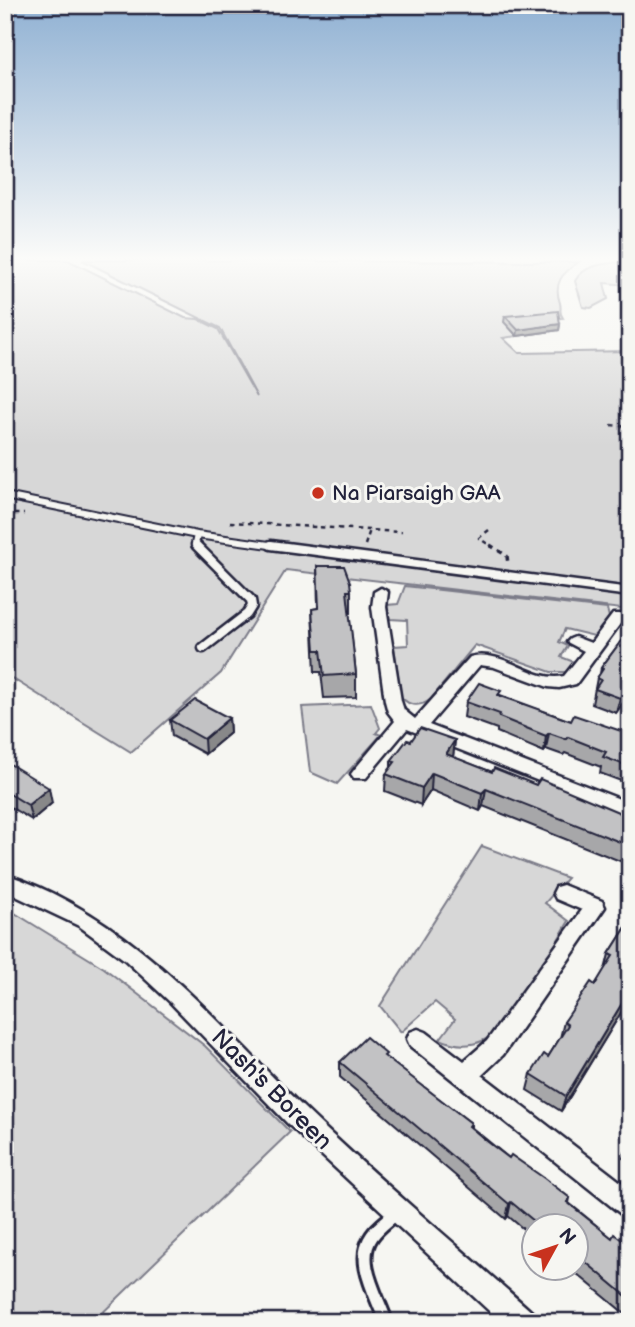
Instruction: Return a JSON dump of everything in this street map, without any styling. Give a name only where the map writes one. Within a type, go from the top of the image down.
[{"type":"street","points":[[382,592],[379,607],[396,712],[411,724],[630,810]]},
{"type":"street","points":[[360,774],[476,660],[491,660],[550,682],[564,683],[570,680],[618,617]]},
{"type":"street","points":[[575,642],[593,649]]},
{"type":"street","name":"Nash's Boreen","points":[[5,883],[86,919],[132,954],[178,995],[296,1116],[522,1322]]},
{"type":"street","points":[[464,1077],[495,1048],[595,907],[563,893]]},
{"type":"street","points":[[418,1039],[630,1205]]},
{"type":"lane","points":[[5,496],[197,535],[630,592]]},
{"type":"lane","points":[[197,535],[195,544],[251,600],[252,606],[247,614],[202,648]]},
{"type":"lane","points":[[386,1322],[379,1296],[369,1279],[364,1256],[372,1237],[400,1210]]},
{"type":"path","points":[[611,425],[630,427]]},
{"type":"path","points":[[230,522],[402,532]]},
{"type":"path","points":[[489,530],[479,538],[507,556],[509,576]]},
{"type":"shaded area","name":"Na Piarsaigh GAA","points":[[5,322],[204,322],[218,329],[257,397],[220,328],[208,322],[517,322],[505,323],[517,336],[503,338],[519,353],[630,351],[630,610],[286,570],[221,673],[131,752],[5,674]]},
{"type":"shaded area","points":[[405,586],[607,609],[609,617],[594,636],[565,629],[559,642],[568,646],[561,657],[574,662],[567,672],[551,672],[475,645],[431,699],[416,705],[401,697],[394,646],[408,645],[407,620],[390,619],[387,605],[398,604]]},
{"type":"shaded area","points":[[371,704],[380,728],[376,733],[381,735],[337,784],[310,772],[302,707]]},
{"type":"shaded area","points":[[482,846],[567,878],[545,903],[569,921],[518,1005],[494,1034],[482,1041],[466,1045],[440,1039],[455,1019],[435,1002],[401,1032],[380,1006]]},
{"type":"shaded area","points":[[5,907],[104,968],[205,1046],[290,1132],[93,1322],[5,1322]]},
{"type":"building","points":[[511,322],[560,322],[560,324],[518,330]]},
{"type":"building","points":[[317,566],[344,566],[350,582],[351,591],[347,591],[356,674],[324,676],[321,650],[315,650],[312,609],[319,608]]},
{"type":"building","points":[[630,629],[630,683],[620,698],[595,689],[601,680],[597,678],[603,669],[601,668]]},
{"type":"building","points":[[479,683],[501,691],[498,695],[571,721],[574,715],[630,734],[630,762],[627,761],[625,765],[603,757],[606,752],[568,737],[566,739],[549,733],[546,736],[499,717],[500,714],[466,702]]},
{"type":"building","points":[[195,700],[229,718],[204,739],[170,720]]},
{"type":"building","points":[[420,728],[455,740],[446,754],[492,772],[494,768],[536,785],[540,779],[630,817],[630,846],[486,789],[482,793],[432,773],[422,788],[386,774],[395,762],[391,761]]},
{"type":"building","points":[[5,761],[49,788],[28,805],[5,791]]},
{"type":"building","points":[[630,921],[630,990],[566,1096],[531,1074],[544,1054],[548,1057],[568,1025],[564,1022],[591,982],[595,985],[613,956],[609,954]]},
{"type":"building","points":[[366,1037],[386,1054],[384,1056],[471,1123],[469,1126],[488,1142],[509,1158],[511,1155],[570,1198],[567,1202],[580,1212],[523,1212],[511,1202],[509,1204],[340,1062]]},
{"type":"building","points":[[590,1220],[612,1238],[614,1234],[630,1246],[630,1299],[590,1266]]},
{"type":"place","name":"Na Piarsaigh GAA","points":[[318,493]]}]
